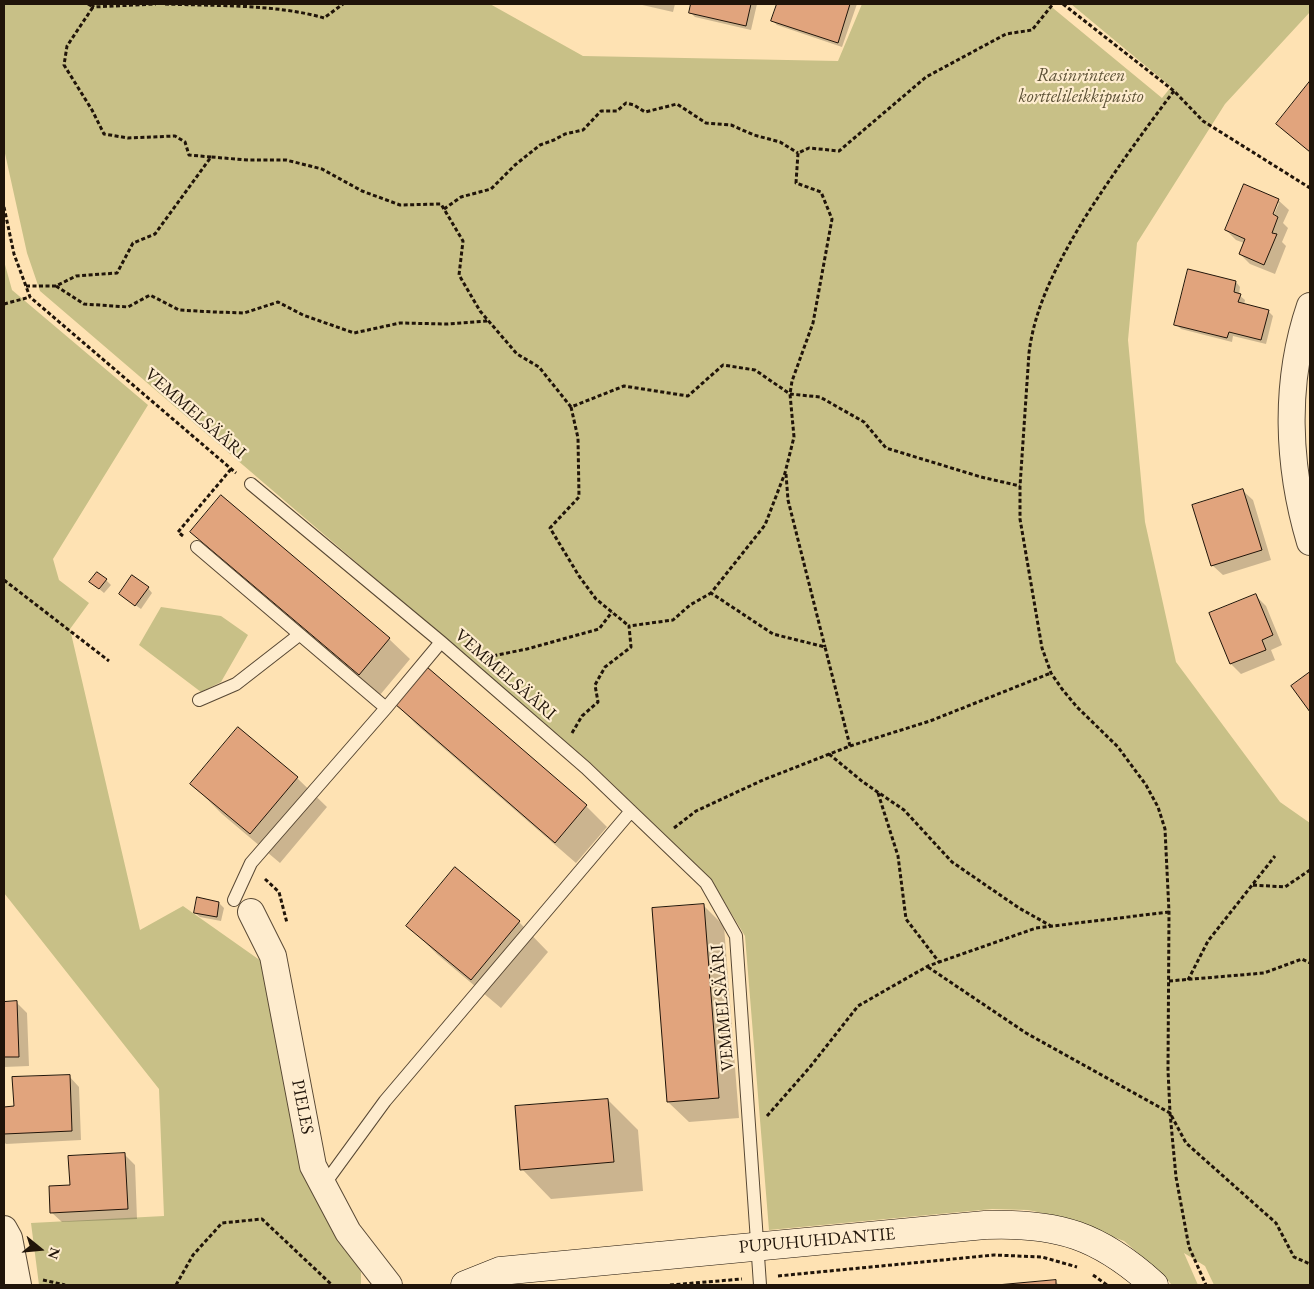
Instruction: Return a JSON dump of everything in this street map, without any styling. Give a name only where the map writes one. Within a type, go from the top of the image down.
[{"type":"street","points":[[1310,306],[1298,355],[1292,394],[1294,470],[1302,513],[1310,542]]},
{"type":"street","name":"PIELES","points":[[242,906],[273,956],[312,1166],[348,1232],[389,1285]]},
{"type":"street","name":"PUPUHUHDANTIE","points":[[466,1285],[500,1271],[985,1225],[1026,1225],[1076,1234],[1107,1249],[1139,1271],[1154,1285]]},
{"type":"street","points":[[4,1229],[10,1238],[18,1285]]},
{"type":"lane","name":"VEMMELSÄÄRI","points":[[251,484],[444,645],[586,768],[706,883],[736,936],[760,1281]]},
{"type":"lane","points":[[197,547],[386,708]]},
{"type":"lane","points":[[199,700],[236,684],[299,635]]},
{"type":"lane","points":[[242,906],[250,864],[386,708],[444,645]]},
{"type":"lane","points":[[323,1186],[385,1102],[631,812]]},
{"type":"path","points":[[88,4],[156,4]]},
{"type":"path","points":[[165,4],[258,8],[306,13],[324,18],[343,4]]},
{"type":"path","points":[[798,153],[809,148],[839,151],[926,77],[1006,34],[1032,30],[1053,4]]},
{"type":"path","points":[[1063,4],[1174,91],[1203,121],[1310,188]]},
{"type":"path","points":[[93,5],[68,46],[64,65],[92,110],[104,134],[128,138],[175,136],[185,142],[189,155],[248,160],[286,160],[322,169],[362,191],[400,205],[441,204],[463,240],[459,276],[480,310],[517,354],[539,367],[571,407],[578,438],[579,497],[550,528],[579,576],[596,599],[629,626],[631,647],[605,667],[595,685],[598,702],[582,716],[564,749]]},
{"type":"path","points":[[1174,91],[1122,159],[1102,190],[1074,236],[1043,296],[1031,337],[1020,486],[1020,520],[1037,624],[1042,648],[1051,673],[1062,690],[1077,707],[1118,747],[1146,785],[1158,807],[1165,830],[1169,912],[1168,1070],[1170,1113],[1176,1177],[1190,1247],[1206,1285]]},
{"type":"path","points":[[444,209],[461,197],[491,189],[540,144],[565,134],[583,130],[601,111],[617,111],[626,103],[634,104],[645,112],[677,104],[706,123],[732,125],[754,136],[780,142],[798,153]]},
{"type":"path","points":[[629,626],[673,620],[690,605],[711,593],[765,525],[785,473],[794,437],[790,394],[792,381],[814,323],[832,219],[821,192],[796,183],[798,153]]},
{"type":"path","points":[[26,286],[56,286],[76,276],[117,273],[134,243],[155,234],[211,157]]},
{"type":"path","name":"VEMMELSÄÄRI","points":[[4,207],[14,254],[30,297],[251,484]]},
{"type":"path","points":[[56,286],[84,304],[128,306],[150,295],[179,310],[244,313],[278,302],[303,315],[354,333],[400,323],[447,324],[489,321]]},
{"type":"path","points":[[4,304],[30,297]]},
{"type":"path","points":[[571,407],[624,386],[688,396],[723,365],[755,370],[790,394],[820,397],[864,422],[886,448],[981,477],[1020,486]]},
{"type":"path","points":[[197,547],[178,532],[231,469]]},
{"type":"path","points":[[785,473],[788,500],[850,746]]},
{"type":"path","points":[[4,580],[109,660]]},
{"type":"path","points":[[711,593],[772,634],[825,647]]},
{"type":"path","points":[[444,645],[490,658],[599,630],[612,612]]},
{"type":"path","points":[[660,839],[696,811],[763,780],[850,746],[930,721],[1051,673]]},
{"type":"path","points":[[829,754],[904,810],[952,862],[1020,908],[1051,926]]},
{"type":"path","points":[[878,792],[898,856],[906,919],[939,962]]},
{"type":"path","points":[[1188,980],[1208,941],[1275,856]]},
{"type":"path","points":[[1253,884],[1284,887],[1310,870]]},
{"type":"path","points":[[750,1135],[810,1067],[858,1006],[928,966],[1036,928],[1169,912]]},
{"type":"path","points":[[1168,982],[1264,972],[1302,959],[1310,963]]},
{"type":"path","points":[[928,966],[1026,1033],[1170,1113],[1186,1143],[1276,1223],[1294,1258],[1310,1264]]},
{"type":"path","points":[[176,1285],[193,1255],[222,1223],[262,1219],[332,1285]]},
{"type":"path","points":[[670,1285],[760,1281],[994,1255],[1042,1257],[1084,1269]]},
{"type":"path","points":[[1092,1274],[1107,1285]]},
{"type":"green space","name":"Rasinrinteen korttelileikkipuisto","points":[[4,4],[490,4],[583,56],[838,61],[862,4],[1048,4],[1162,98],[1171,87],[1071,4],[1310,4],[1310,12],[1225,104],[1137,243],[1128,340],[1145,522],[1176,662],[1280,802],[1310,823],[1310,1285],[1214,1285],[1205,1266],[1184,1253],[1198,1285],[1172,1285],[1124,1241],[1057,1216],[1028,1210],[992,1209],[769,1230],[745,936],[710,878],[594,766],[40,291],[27,253],[4,149]]},
{"type":"green space","points":[[4,261],[12,290],[148,405],[53,559],[59,580],[89,603],[70,629],[140,930],[183,906],[261,961],[310,1188],[361,1272],[361,1285],[39,1285],[31,1223],[164,1216],[159,1089],[4,893]]},
{"type":"green space","points":[[161,607],[221,616],[248,635],[221,682],[201,692],[139,645]]},
{"type":"building","points":[[691,4],[751,4],[746,26],[689,13]]},
{"type":"building","points":[[777,4],[850,4],[838,43],[771,21]]},
{"type":"building","points":[[1310,81],[1310,152],[1276,124]]},
{"type":"building","points":[[1244,184],[1279,199],[1273,214],[1278,217],[1272,233],[1277,234],[1264,265],[1239,254],[1245,239],[1225,230]]},
{"type":"building","points":[[1188,269],[1236,281],[1234,292],[1241,294],[1238,302],[1269,310],[1261,340],[1229,332],[1227,338],[1174,325]]},
{"type":"building","points":[[1243,489],[1262,550],[1211,566],[1192,505]]},
{"type":"building","points":[[221,495],[390,638],[359,675],[190,532]]},
{"type":"building","points":[[97,572],[107,579],[99,589],[89,582]]},
{"type":"building","points":[[132,575],[149,587],[135,606],[119,594]]},
{"type":"building","points":[[1256,594],[1273,635],[1262,640],[1266,650],[1230,664],[1209,613]]},
{"type":"building","points":[[427,667],[587,805],[555,843],[395,704]]},
{"type":"building","points":[[1310,672],[1310,712],[1291,686]]},
{"type":"building","points":[[238,727],[298,777],[250,834],[190,784]]},
{"type":"building","points":[[455,867],[520,921],[471,980],[406,926]]},
{"type":"building","points":[[197,897],[219,902],[217,917],[194,913]]},
{"type":"building","points":[[704,904],[719,1098],[667,1102],[652,908]]},
{"type":"building","points":[[17,1001],[19,1057],[4,1057],[4,1002]]},
{"type":"building","points":[[70,1075],[72,1131],[4,1134],[4,1107],[14,1106],[12,1077]]},
{"type":"building","points":[[608,1099],[614,1162],[520,1170],[515,1106]]},
{"type":"building","points":[[125,1153],[128,1209],[50,1213],[49,1186],[70,1185],[68,1156]]},
{"type":"building","points":[[1056,1280],[1056,1285],[997,1285]]}]
